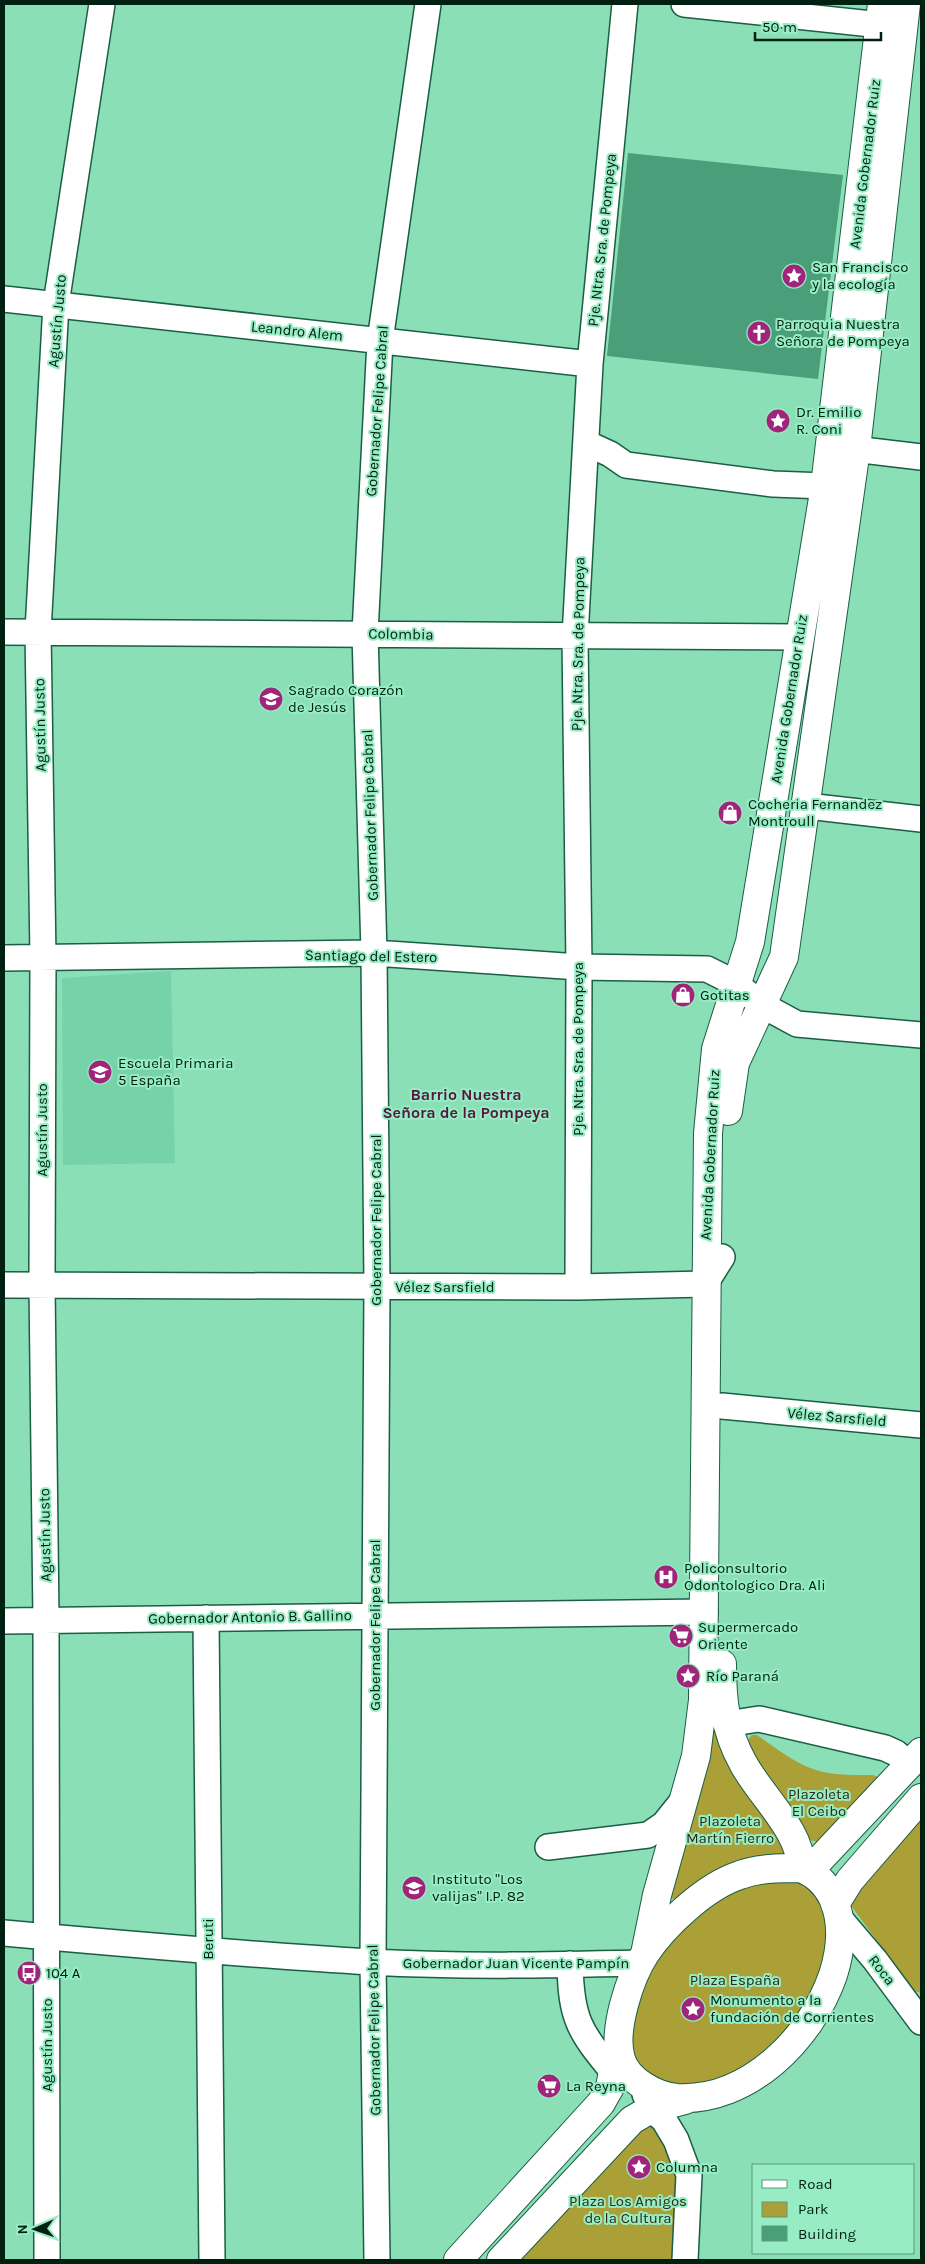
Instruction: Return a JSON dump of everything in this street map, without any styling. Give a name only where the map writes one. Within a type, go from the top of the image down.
[{"type":"main road","name":"Avenida Gobernador Ruiz","points":[[804,1870],[797,1844],[743,1764],[726,1724],[722,1694],[722,1257],[728,1102],[735,1062],[784,957],[807,806],[844,448],[893,15]]},
{"type":"main road","name":"Avenida Gobernador Ruiz","points":[[642,1958],[657,1894],[696,1756],[703,1700],[706,1612],[708,1133],[716,1049],[735,983],[750,942],[825,486],[844,448]]},
{"type":"main road","points":[[804,1870],[915,1758]]},
{"type":"main road","points":[[646,2097],[693,2098],[720,2093],[748,2079],[775,2060],[797,2039],[814,2016],[838,1961],[838,1912],[850,1880],[921,1798]]},
{"type":"main road","points":[[458,2260],[602,2104],[614,2073],[622,2017],[632,1981],[642,1958],[668,1926],[700,1897],[718,1886],[740,1875],[764,1870],[804,1870],[828,1888],[838,1912]]},
{"type":"main road","points":[[619,2042],[620,2058],[646,2097]]},
{"type":"main road","points":[[501,2260],[632,2120],[646,2097]]},
{"type":"street","name":"Agustín Justo","points":[[47,2260],[46,1620],[42,1285],[43,958],[38,631],[56,304],[102,4]]},
{"type":"street","name":"Gobernador Felipe Cabral","points":[[377,2260],[373,1962],[377,1286],[374,953],[365,633],[380,340],[428,4]]},
{"type":"street","name":"Pje. Ntra. Sra. de Pompeya","points":[[578,1287],[579,967],[575,637],[590,364],[625,4]]},
{"type":"street","points":[[684,4],[893,15]]},
{"type":"street","name":"Leandro Alem","points":[[4,299],[590,364]]},
{"type":"street","points":[[586,443],[610,454],[626,465],[773,484],[825,486]]},
{"type":"street","points":[[844,448],[921,458]]},
{"type":"street","name":"Colombia","points":[[4,632],[799,637]]},
{"type":"street","points":[[807,806],[921,819]]},
{"type":"street","name":"Santiago del Estero","points":[[4,958],[374,953],[579,967],[707,969],[735,983],[762,1005],[797,1024],[921,1035]]},
{"type":"street","points":[[706,1284],[722,1257]]},
{"type":"street","name":"Vélez Sarsfield","points":[[4,1286],[578,1287],[706,1284]]},
{"type":"street","name":"Vélez Sarsfield","points":[[722,1406],[921,1425]]},
{"type":"street","name":"Gobernador Antonio B. Gallino","points":[[4,1621],[706,1612]]},
{"type":"street","name":"Beruti","points":[[206,1618],[212,2260]]},
{"type":"street","points":[[726,1724],[759,1719],[885,1748],[915,1758]]},
{"type":"street","points":[[548,1847],[648,1835],[664,1824],[686,1796]]},
{"type":"street","name":"Roca","points":[[838,1912],[921,2022]]},
{"type":"street","name":"Gobernador Juan Vicente Pampín","points":[[4,1933],[208,1951],[373,1962],[570,1964],[642,1958]]},
{"type":"street","points":[[570,1964],[570,1996],[576,2020],[586,2040],[614,2073]]},
{"type":"street","points":[[646,2097],[664,2120],[676,2140],[689,2174],[685,2260]]},
{"type":"shaded area","points":[[171,971],[175,1163],[63,1165],[62,978]]},
{"type":"green space","name":"Plazoleta Martín Fierro","points":[[711,1683],[786,1849],[782,1857],[677,1900],[671,1898],[668,1892]]},
{"type":"green space","name":"Plazoleta El Ceibo","points":[[752,1735],[757,1735],[787,1756],[810,1768],[836,1774],[873,1775],[878,1777],[880,1781],[818,1842],[810,1840],[751,1756],[749,1738]]},
{"type":"green space","points":[[921,1811],[921,1993],[914,1991],[852,1907],[849,1898]]},
{"type":"green space","name":"Plaza España","points":[[796,1879],[820,1894],[832,1950],[797,2026],[725,2082],[665,2087],[637,2065],[631,2051],[636,1996],[670,1936],[741,1884]]},
{"type":"green space","name":"Plaza Los Amigos de la Cultura","points":[[649,2126],[658,2128],[680,2169],[674,2260],[514,2260],[630,2133]]},
{"type":"building","name":"Parroquia Nuestra Señora de Pompeya","points":[[628,153],[843,175],[818,379],[607,356]]},
{"type":"place","name":"San Francisco y la ecología","points":[[794,276]]},
{"type":"place","name":"Parroquia Nuestra Señora de Pompeya","points":[[759,333]]},
{"type":"place","name":"Dr. Emilio R. Coni","points":[[778,421]]},
{"type":"place","name":"Sagrado Corazón de Jesús","points":[[271,699]]},
{"type":"place","name":"Cocheria Fernandez Montroull","points":[[730,813]]},
{"type":"place","name":"Gotitas","points":[[683,995]]},
{"type":"place","name":"Escuela Primaria 5 España","points":[[100,1072]]},
{"type":"place","name":"Policonsultorio Odontologico Dra. Ali","points":[[666,1577]]},
{"type":"place","name":"Supermercado Oriente","points":[[681,1636]]},
{"type":"place","name":"Río Paraná","points":[[688,1676]]},
{"type":"place","name":"Instituto \"Los valijas\" I.P. 82","points":[[414,1888]]},
{"type":"place","name":"104 A","points":[[29,1973]]},
{"type":"place","name":"Monumento a la fundación de Corrientes","points":[[693,2009]]},
{"type":"place","name":"La Reyna","points":[[549,2086]]},
{"type":"place","name":"Columna","points":[[639,2167]]},
{"type":"district","name":"Barrio Nuestra Señora de la Pompeya","points":[[466,1103]]}]
